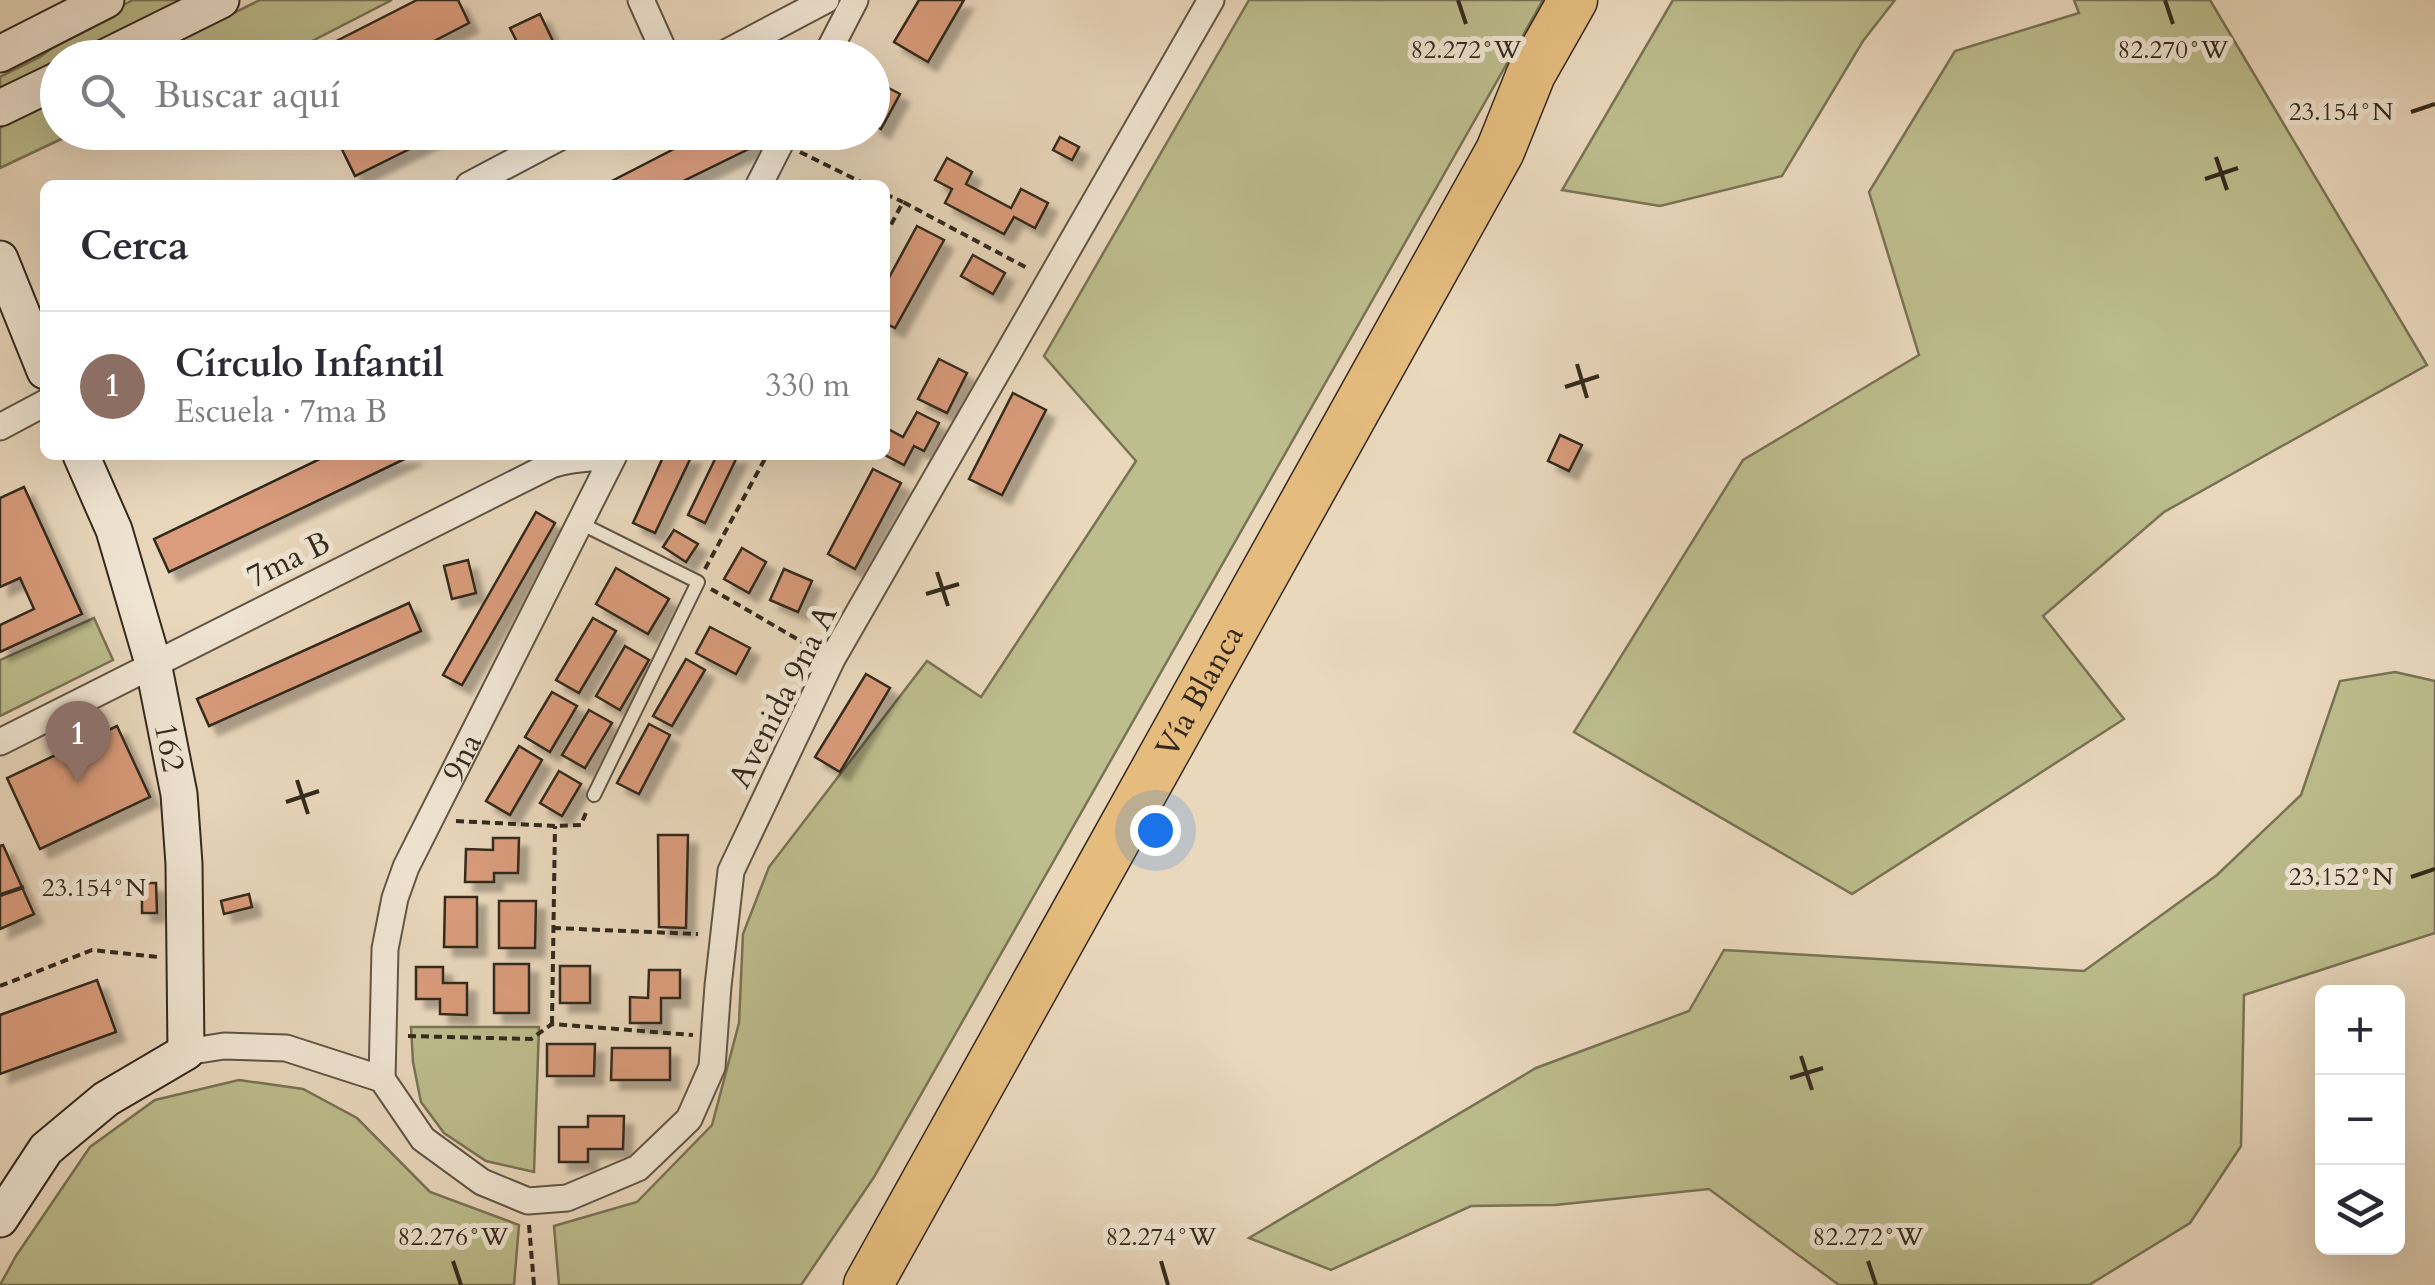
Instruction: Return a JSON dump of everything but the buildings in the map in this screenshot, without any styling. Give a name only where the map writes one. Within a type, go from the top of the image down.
[{"type":"highway","name":"Vía Blanca","points":[[868,1285],[1500,151],[1531,74],[1573,0]]},
{"type":"highway","name":"Vía Blanca","points":[[1500,151],[1559,84],[1606,0]]},
{"type":"highway","points":[[840,1285],[904,1216]]},
{"type":"street","points":[[0,54],[106,0]]},
{"type":"street","points":[[140,40],[221,0]]},
{"type":"street","points":[[641,0],[659,40]]},
{"type":"street","points":[[750,40],[826,0]]},
{"type":"street","points":[[834,40],[854,0]]},
{"type":"street","name":"Avenida 9na A","points":[[528,1201],[568,1198],[638,1168],[689,1119],[712,1067],[731,871],[832,659],[1211,0]]},
{"type":"street","points":[[0,108],[40,89]]},
{"type":"street","points":[[478,180],[535,150]]},
{"type":"street","points":[[762,180],[776,150]]},
{"type":"street","points":[[0,259],[40,359]]},
{"type":"street","points":[[0,427],[40,406]]},
{"type":"street","name":"162","points":[[83,460],[114,530],[152,663],[179,794],[184,864],[186,1052]]},
{"type":"street","name":"7ma B","points":[[0,742],[152,663],[567,460]]},
{"type":"street","name":"9na","points":[[382,1079],[385,949],[406,867],[612,460]]},
{"type":"street","points":[[0,1220],[46,1149],[106,1100],[186,1052],[224,1046],[286,1048],[382,1079],[423,1140],[482,1182],[528,1201]]},
{"type":"lane","points":[[580,523],[698,582],[594,795]]},
{"type":"path","points":[[806,150],[859,180]]},
{"type":"path","points":[[890,196],[1050,281]]},
{"type":"path","points":[[890,227],[903,202]]},
{"type":"path","points":[[764,460],[698,582],[832,659]]},
{"type":"path","points":[[432,820],[581,825],[594,795]]},
{"type":"path","points":[[552,1024],[555,826]]},
{"type":"path","points":[[553,928],[724,936]]},
{"type":"path","points":[[0,986],[92,950],[184,960]]},
{"type":"path","points":[[383,1035],[531,1039],[552,1024],[714,1037]]},
{"type":"path","points":[[528,1201],[534,1285]]},
{"type":"green space","points":[[133,0],[188,0],[108,40],[63,40]]},
{"type":"green space","points":[[260,0],[392,0],[314,40],[179,40]]},
{"type":"green space","points":[[1249,0],[1543,0],[874,1177],[801,1285],[559,1285],[554,1226],[637,1202],[712,1125],[739,1023],[743,934],[769,867],[927,661],[981,697],[1136,461],[1044,356]]},
{"type":"green space","points":[[1673,0],[1895,0],[1863,41],[1782,176],[1660,206],[1562,190]]},
{"type":"green space","points":[[2074,0],[2210,0],[2427,365],[2164,512],[2043,616],[2124,719],[1852,894],[1574,732],[1743,460],[1919,355],[1869,192],[1955,51],[2079,13]]},
{"type":"green space","points":[[40,57],[40,74],[0,94],[0,77]]},
{"type":"green space","points":[[40,108],[40,149],[0,168],[0,128]]},
{"type":"green space","points":[[94,618],[113,660],[0,716],[0,660]]},
{"type":"green space","points":[[2395,672],[2435,681],[2435,933],[2244,995],[2241,1146],[2190,1223],[2089,1285],[1839,1285],[1709,1189],[1555,1205],[1471,1206],[1331,1270],[1249,1238],[1536,1068],[1689,1011],[1724,950],[2084,971],[2217,875],[2301,795],[2340,681]]},
{"type":"green space","points":[[411,1027],[539,1027],[534,1172],[486,1161],[444,1133],[421,1102]]},
{"type":"green space","points":[[239,1080],[303,1089],[357,1118],[430,1192],[519,1225],[514,1285],[0,1285],[90,1147],[155,1100]]},
{"type":"place","name":"Círculo Infantil","points":[[78,783]]}]
